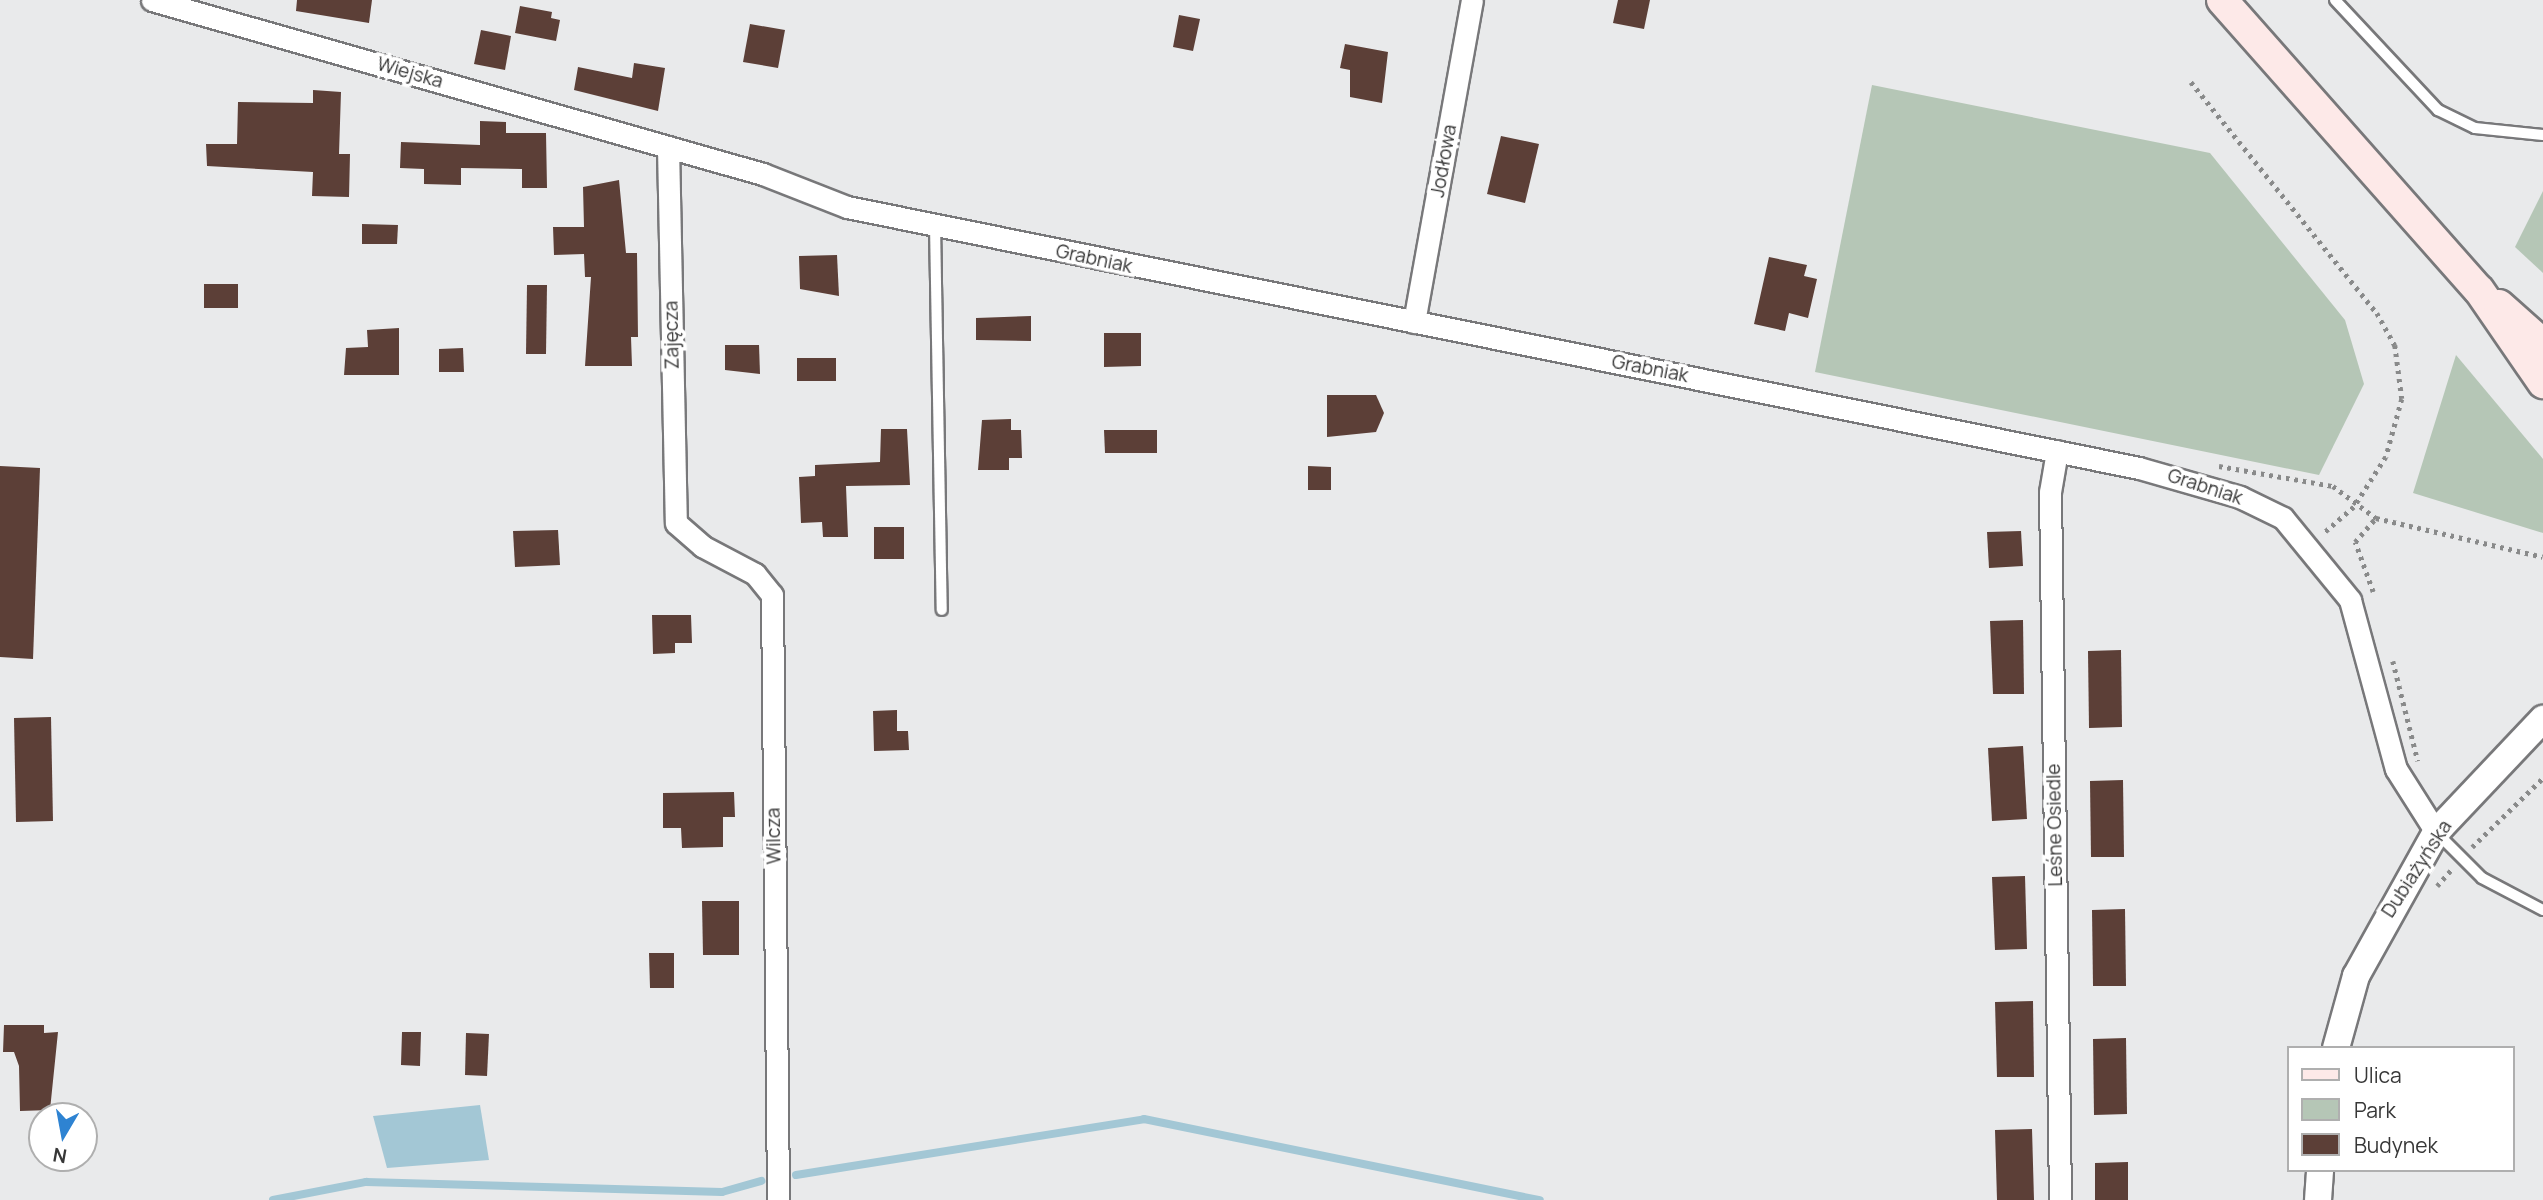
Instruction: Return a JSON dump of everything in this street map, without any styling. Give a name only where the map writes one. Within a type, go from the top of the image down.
[{"type":"main road","points":[[2222,0],[2479,290],[2543,383]]},
{"type":"main road","points":[[2479,290],[2543,344]]},
{"type":"street","name":"Wiejska","points":[[152,0],[668,147]]},
{"type":"street","name":"Jodłowa","points":[[1414,322],[1472,0]]},
{"type":"street","name":"Grabniak","points":[[668,147],[847,207],[2194,481],[2283,518],[2310,545],[2350,600],[2396,769],[2436,832]]},
{"type":"street","name":"Zajęcza","points":[[668,147],[676,523]]},
{"type":"street","name":"Leśne Osiedle","points":[[2057,451],[2050,492],[2060,1200]]},
{"type":"street","name":"Wilcza","points":[[676,523],[702,546],[755,574],[772,594],[778,1200]]},
{"type":"street","name":"Dubiażyńska","points":[[2337,1046],[2356,976],[2436,832],[2543,719]]},
{"type":"street","points":[[2318,1200],[2319,1172]]},
{"type":"lane","points":[[2335,0],[2438,110],[2474,128],[2543,135]]},
{"type":"lane","points":[[935,225],[942,610]]},
{"type":"lane","points":[[2436,832],[2461,859],[2505,893],[2543,910]]},
{"type":"path","points":[[2191,82],[2377,313],[2395,345],[2402,399],[2386,457],[2359,501],[2310,545]]},
{"type":"path","points":[[2194,481],[2220,465],[2277,472],[2333,486],[2359,501],[2376,518],[2543,557]]},
{"type":"path","points":[[2376,518],[2355,542],[2377,604]]},
{"type":"path","points":[[2392,658],[2418,765]]},
{"type":"path","points":[[2427,896],[2543,778]]},
{"type":"green space","points":[[1872,85],[2210,153],[2345,320],[2364,384],[2319,475],[1815,372]]},
{"type":"green space","points":[[2543,191],[2543,273],[2515,247]]},
{"type":"green space","points":[[2456,355],[2543,459],[2543,533],[2413,493]]},
{"type":"water","points":[[480,1105],[489,1160],[387,1168],[373,1116]]},
{"type":"building","points":[[297,0],[372,0],[369,23],[296,11]]},
{"type":"building","points":[[1618,0],[1650,0],[1644,29],[1613,23]]},
{"type":"building","points":[[520,6],[552,12],[551,18],[560,20],[556,41],[515,33]]},
{"type":"building","points":[[1179,15],[1200,19],[1193,51],[1173,47]]},
{"type":"building","points":[[750,24],[785,30],[778,68],[743,62]]},
{"type":"building","points":[[481,30],[511,36],[505,70],[474,64]]},
{"type":"building","points":[[1345,44],[1388,52],[1382,103],[1350,97],[1350,70],[1340,68]]},
{"type":"building","points":[[634,63],[665,68],[658,111],[574,90],[578,67],[632,78]]},
{"type":"building","points":[[313,90],[341,92],[339,154],[350,154],[349,197],[312,196],[313,172],[207,166],[206,144],[237,144],[238,102],[313,103]]},
{"type":"building","points":[[480,121],[506,122],[506,133],[546,133],[547,188],[522,188],[522,169],[461,168],[461,185],[424,184],[424,169],[400,168],[401,142],[480,145]]},
{"type":"building","points":[[1501,136],[1539,144],[1525,203],[1487,194]]},
{"type":"building","points":[[619,180],[626,253],[637,253],[638,337],[631,337],[632,366],[585,366],[591,277],[585,277],[584,254],[554,255],[553,227],[584,227],[583,187]]},
{"type":"building","points":[[362,224],[398,225],[397,244],[362,244]]},
{"type":"building","points":[[837,255],[839,296],[800,289],[799,256]]},
{"type":"building","points":[[1769,257],[1807,265],[1804,276],[1817,279],[1808,318],[1789,313],[1785,331],[1754,324]]},
{"type":"building","points":[[204,284],[238,284],[238,308],[204,308]]},
{"type":"building","points":[[527,285],[547,285],[546,354],[526,354]]},
{"type":"building","points":[[1031,316],[1031,341],[976,340],[976,318]]},
{"type":"building","points":[[399,328],[399,375],[344,375],[346,348],[368,347],[367,330]]},
{"type":"building","points":[[1104,333],[1141,333],[1141,366],[1104,367]]},
{"type":"building","points":[[725,345],[759,345],[760,374],[725,370]]},
{"type":"building","points":[[463,348],[464,372],[439,372],[439,349]]},
{"type":"building","points":[[797,358],[836,358],[836,381],[797,381]]},
{"type":"building","points":[[1327,395],[1376,395],[1384,413],[1376,432],[1327,437]]},
{"type":"building","points":[[1011,419],[1011,430],[1021,430],[1022,458],[1009,458],[1009,470],[978,470],[982,420]]},
{"type":"building","points":[[881,429],[907,429],[910,485],[846,486],[848,537],[823,537],[822,522],[801,523],[799,477],[815,476],[815,465],[880,462]]},
{"type":"building","points":[[1104,430],[1157,430],[1157,453],[1105,453]]},
{"type":"building","points":[[0,466],[40,468],[33,659],[0,657]]},
{"type":"building","points":[[1308,466],[1331,467],[1331,490],[1308,490]]},
{"type":"building","points":[[874,527],[904,527],[904,559],[874,559]]},
{"type":"building","points":[[558,530],[560,565],[515,567],[513,531]]},
{"type":"building","points":[[2021,531],[2023,566],[1989,568],[1987,532]]},
{"type":"building","points":[[652,615],[691,615],[692,643],[675,643],[675,653],[653,654]]},
{"type":"building","points":[[2023,620],[2024,694],[1993,694],[1990,621]]},
{"type":"building","points":[[2121,650],[2122,727],[2089,728],[2088,651]]},
{"type":"building","points":[[897,710],[897,731],[908,731],[909,750],[874,751],[873,711]]},
{"type":"building","points":[[51,717],[53,821],[16,822],[14,718]]},
{"type":"building","points":[[2023,746],[2027,819],[1992,821],[1988,748]]},
{"type":"building","points":[[2123,780],[2124,857],[2091,857],[2090,781]]},
{"type":"building","points":[[734,792],[735,817],[723,817],[723,847],[682,848],[681,828],[663,828],[663,793]]},
{"type":"building","points":[[2025,876],[2027,949],[1995,950],[1992,877]]},
{"type":"building","points":[[702,901],[739,901],[739,955],[703,955]]},
{"type":"building","points":[[2125,909],[2126,986],[2093,986],[2092,910]]},
{"type":"building","points":[[649,953],[674,953],[674,988],[650,988]]},
{"type":"building","points":[[2033,1001],[2034,1077],[1997,1077],[1995,1002]]},
{"type":"building","points":[[4,1025],[44,1025],[44,1033],[58,1032],[51,1102],[28,1102],[28,1111],[20,1111],[19,1066],[14,1052],[3,1052]]},
{"type":"building","points":[[402,1032],[421,1032],[420,1066],[401,1065]]},
{"type":"building","points":[[466,1033],[489,1034],[487,1076],[465,1075]]},
{"type":"building","points":[[2126,1038],[2127,1114],[2094,1115],[2093,1039]]},
{"type":"building","points":[[2032,1129],[2034,1200],[1997,1200],[1995,1130]]},
{"type":"building","points":[[2128,1162],[2128,1200],[2095,1200],[2095,1163]]},
{"type":"waterway","points":[[796,1175],[1144,1119],[1540,1200]]},
{"type":"waterway","points":[[273,1200],[366,1182],[722,1192],[761,1181]]}]
